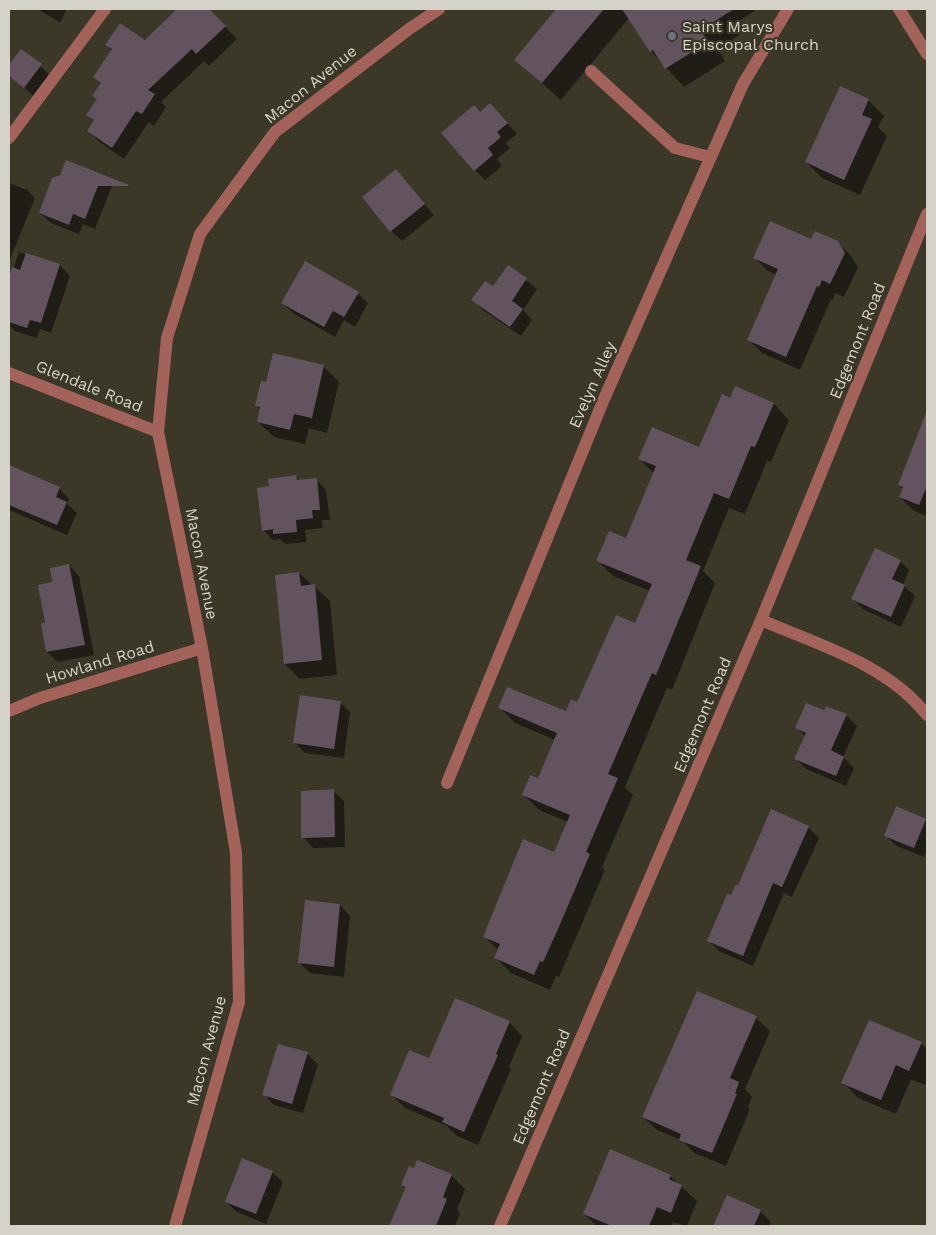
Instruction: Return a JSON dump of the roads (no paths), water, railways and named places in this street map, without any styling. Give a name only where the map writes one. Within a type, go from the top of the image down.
[{"type":"street","points":[[9,138],[105,9]]},
{"type":"street","name":"Macon Avenue","points":[[175,1226],[239,1002],[236,853],[202,648],[158,432],[167,338],[200,234],[276,132],[409,29],[439,9]]},
{"type":"street","name":"Evelyn Alley","points":[[447,783],[594,421],[710,157],[743,84],[788,9]]},
{"type":"street","points":[[899,9],[927,54]]},
{"type":"street","points":[[591,71],[674,148],[710,157]]},
{"type":"street","name":"Edgemont Road","points":[[500,1226],[762,620],[927,214]]},
{"type":"street","name":"Glendale Road","points":[[9,373],[158,432]]},
{"type":"street","points":[[762,620],[879,671],[902,687],[927,715]]},
{"type":"street","name":"Howland Road","points":[[9,711],[40,698],[202,648]]},
{"type":"place","name":"Saint Marys Episcopal Church","points":[[672,36]]}]
